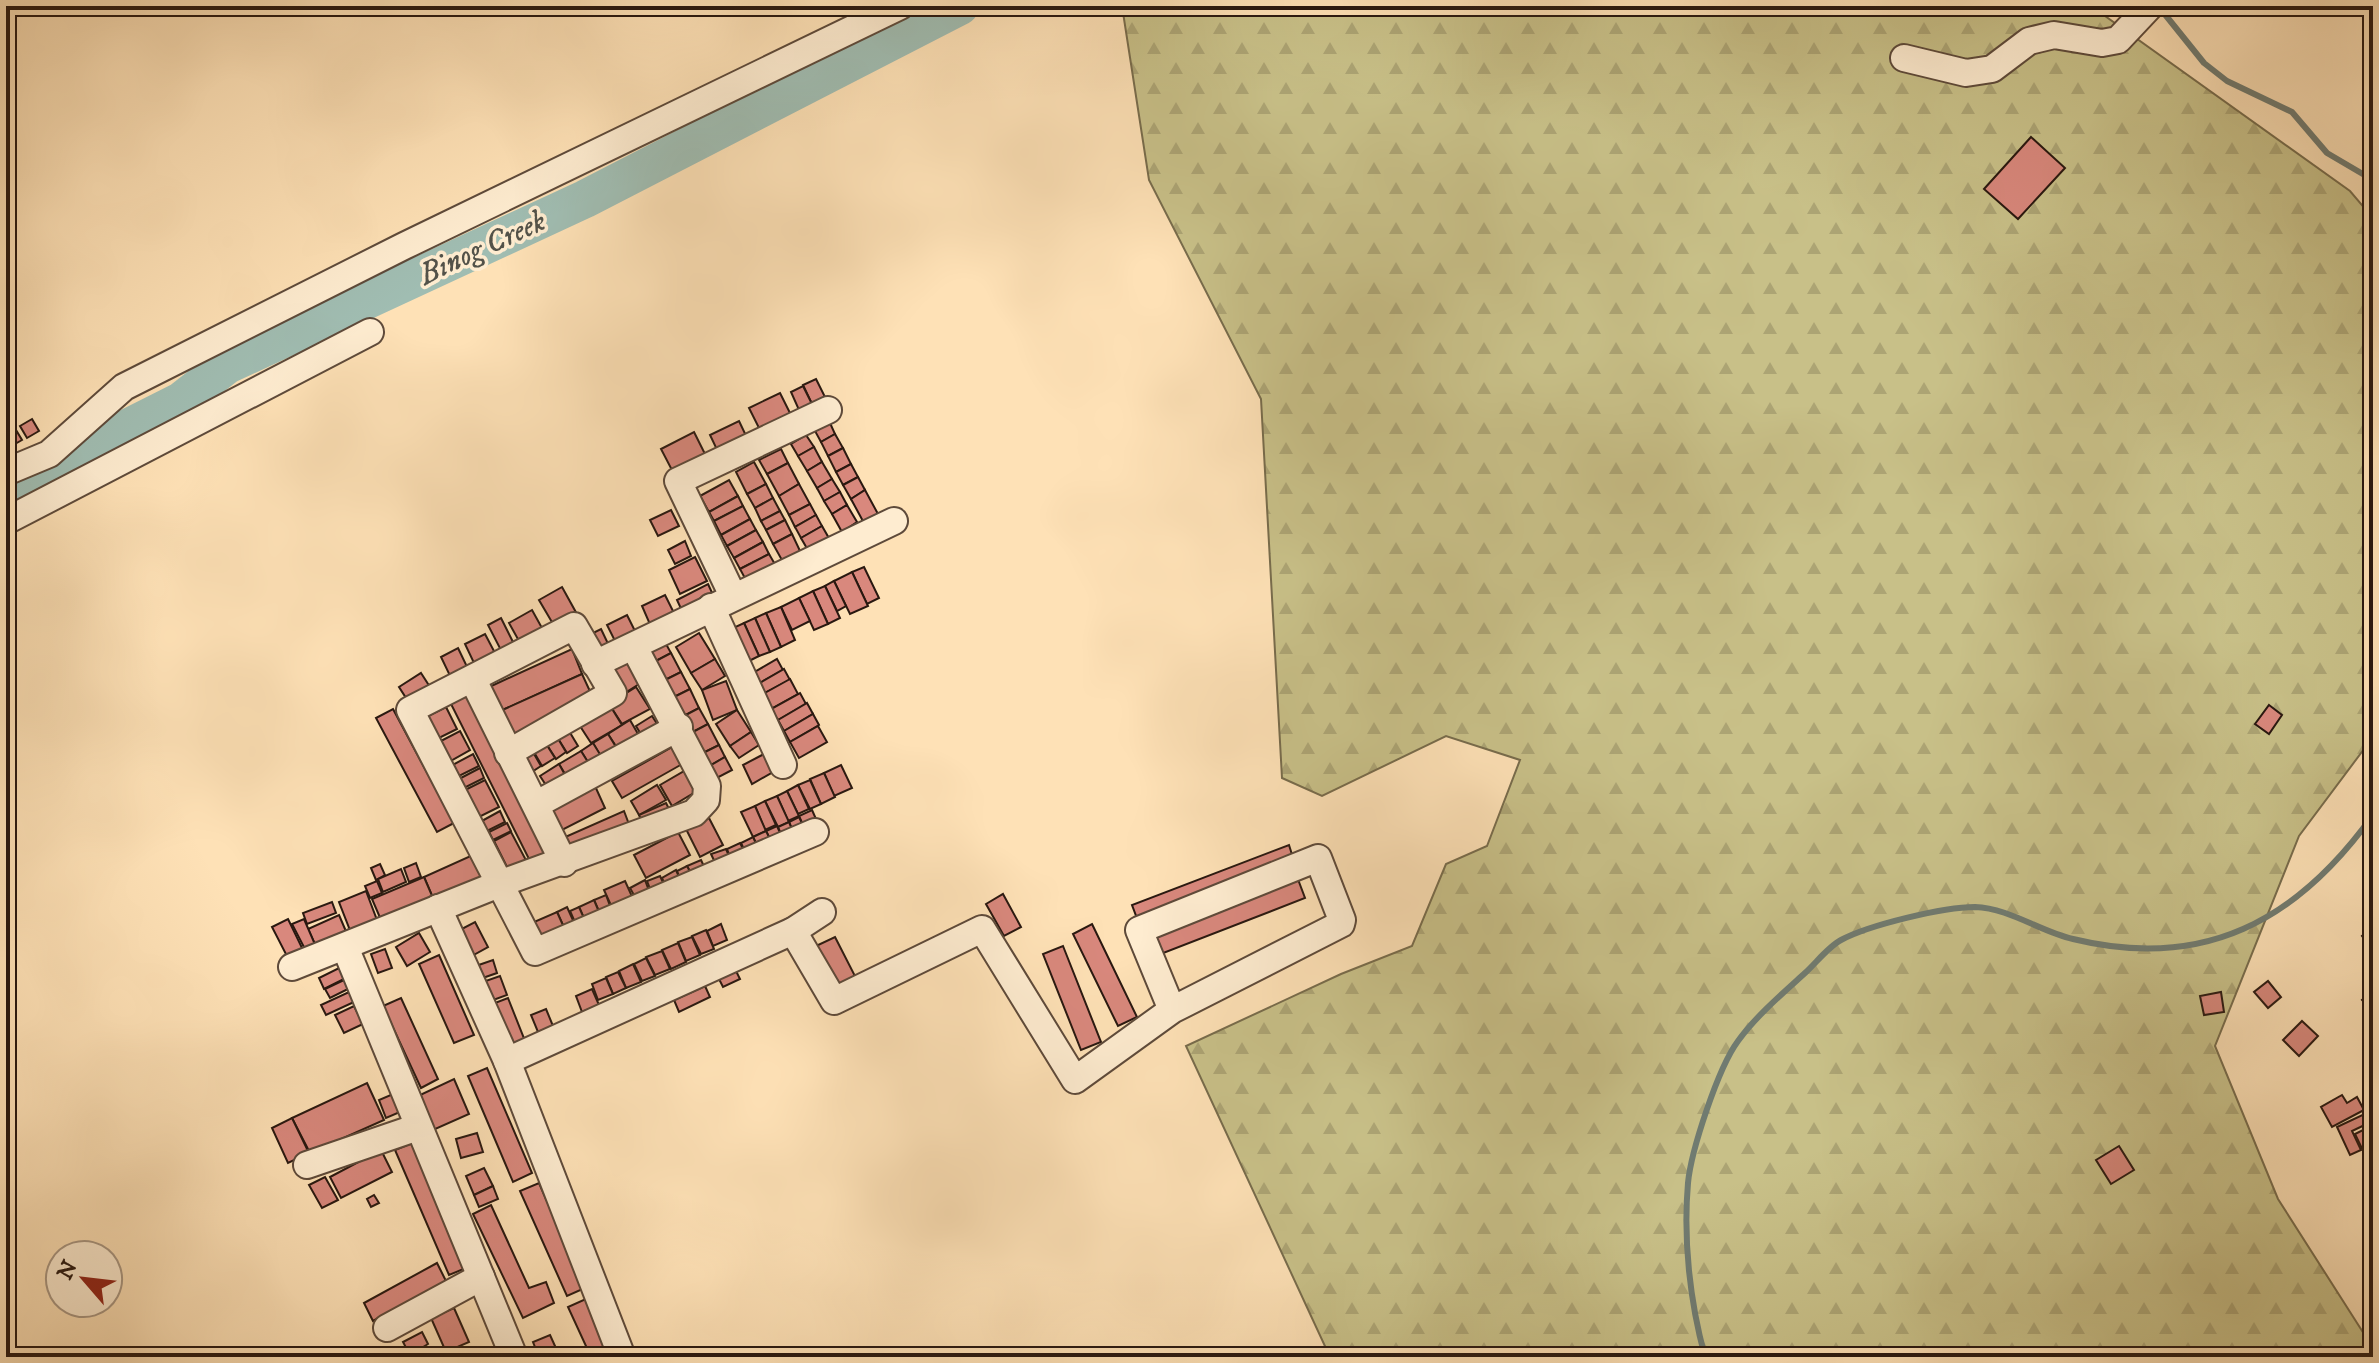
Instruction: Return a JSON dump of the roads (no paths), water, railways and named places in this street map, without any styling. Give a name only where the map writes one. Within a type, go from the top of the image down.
[{"type":"street","points":[[6,472],[49,454],[124,387],[418,239],[900,6]]},
{"type":"street","points":[[1904,58],[1966,73],[1992,69],[2029,41],[2054,35],[2102,43],[2118,40],[2150,6]]},
{"type":"street","points":[[6,521],[370,332]]},
{"type":"street","points":[[783,765],[678,481],[828,410]]},
{"type":"street","points":[[595,664],[894,521]]},
{"type":"street","points":[[508,753],[613,693],[574,626],[410,710],[535,952],[815,832]]},
{"type":"street","points":[[292,967],[499,884],[564,863],[694,813],[706,800],[707,786],[679,727],[634,647]]},
{"type":"street","points":[[473,680],[564,863]]},
{"type":"street","points":[[537,804],[679,727]]},
{"type":"street","points":[[793,931],[834,1001],[982,929],[1075,1080],[1172,1010],[1341,924],[1318,858],[1139,930],[1172,1010]]},
{"type":"street","points":[[438,908],[507,1061],[622,1357]]},
{"type":"street","points":[[507,1061],[793,931],[822,912]]},
{"type":"street","points":[[345,947],[514,1357]]},
{"type":"street","points":[[307,1165],[418,1127]]},
{"type":"street","points":[[387,1328],[481,1277]]},
{"type":"waterway","name":"Binog Creek","points":[[6,489],[181,401],[227,365],[585,199],[960,6]]},
{"type":"waterway","points":[[2159,7],[2204,63],[2227,81],[2292,112],[2327,153],[2373,180]]},
{"type":"waterway","points":[[1705,1357],[1695,1315],[1686,1226],[1690,1169],[1700,1131],[1722,1070],[1738,1041],[1761,1014],[1831,947],[1853,934],[1887,923],[1926,913],[1975,907],[2000,911],[2073,939],[2120,947],[2164,948],[2205,942],[2244,929],[2279,909],[2312,884],[2344,852],[2373,815]]}]
